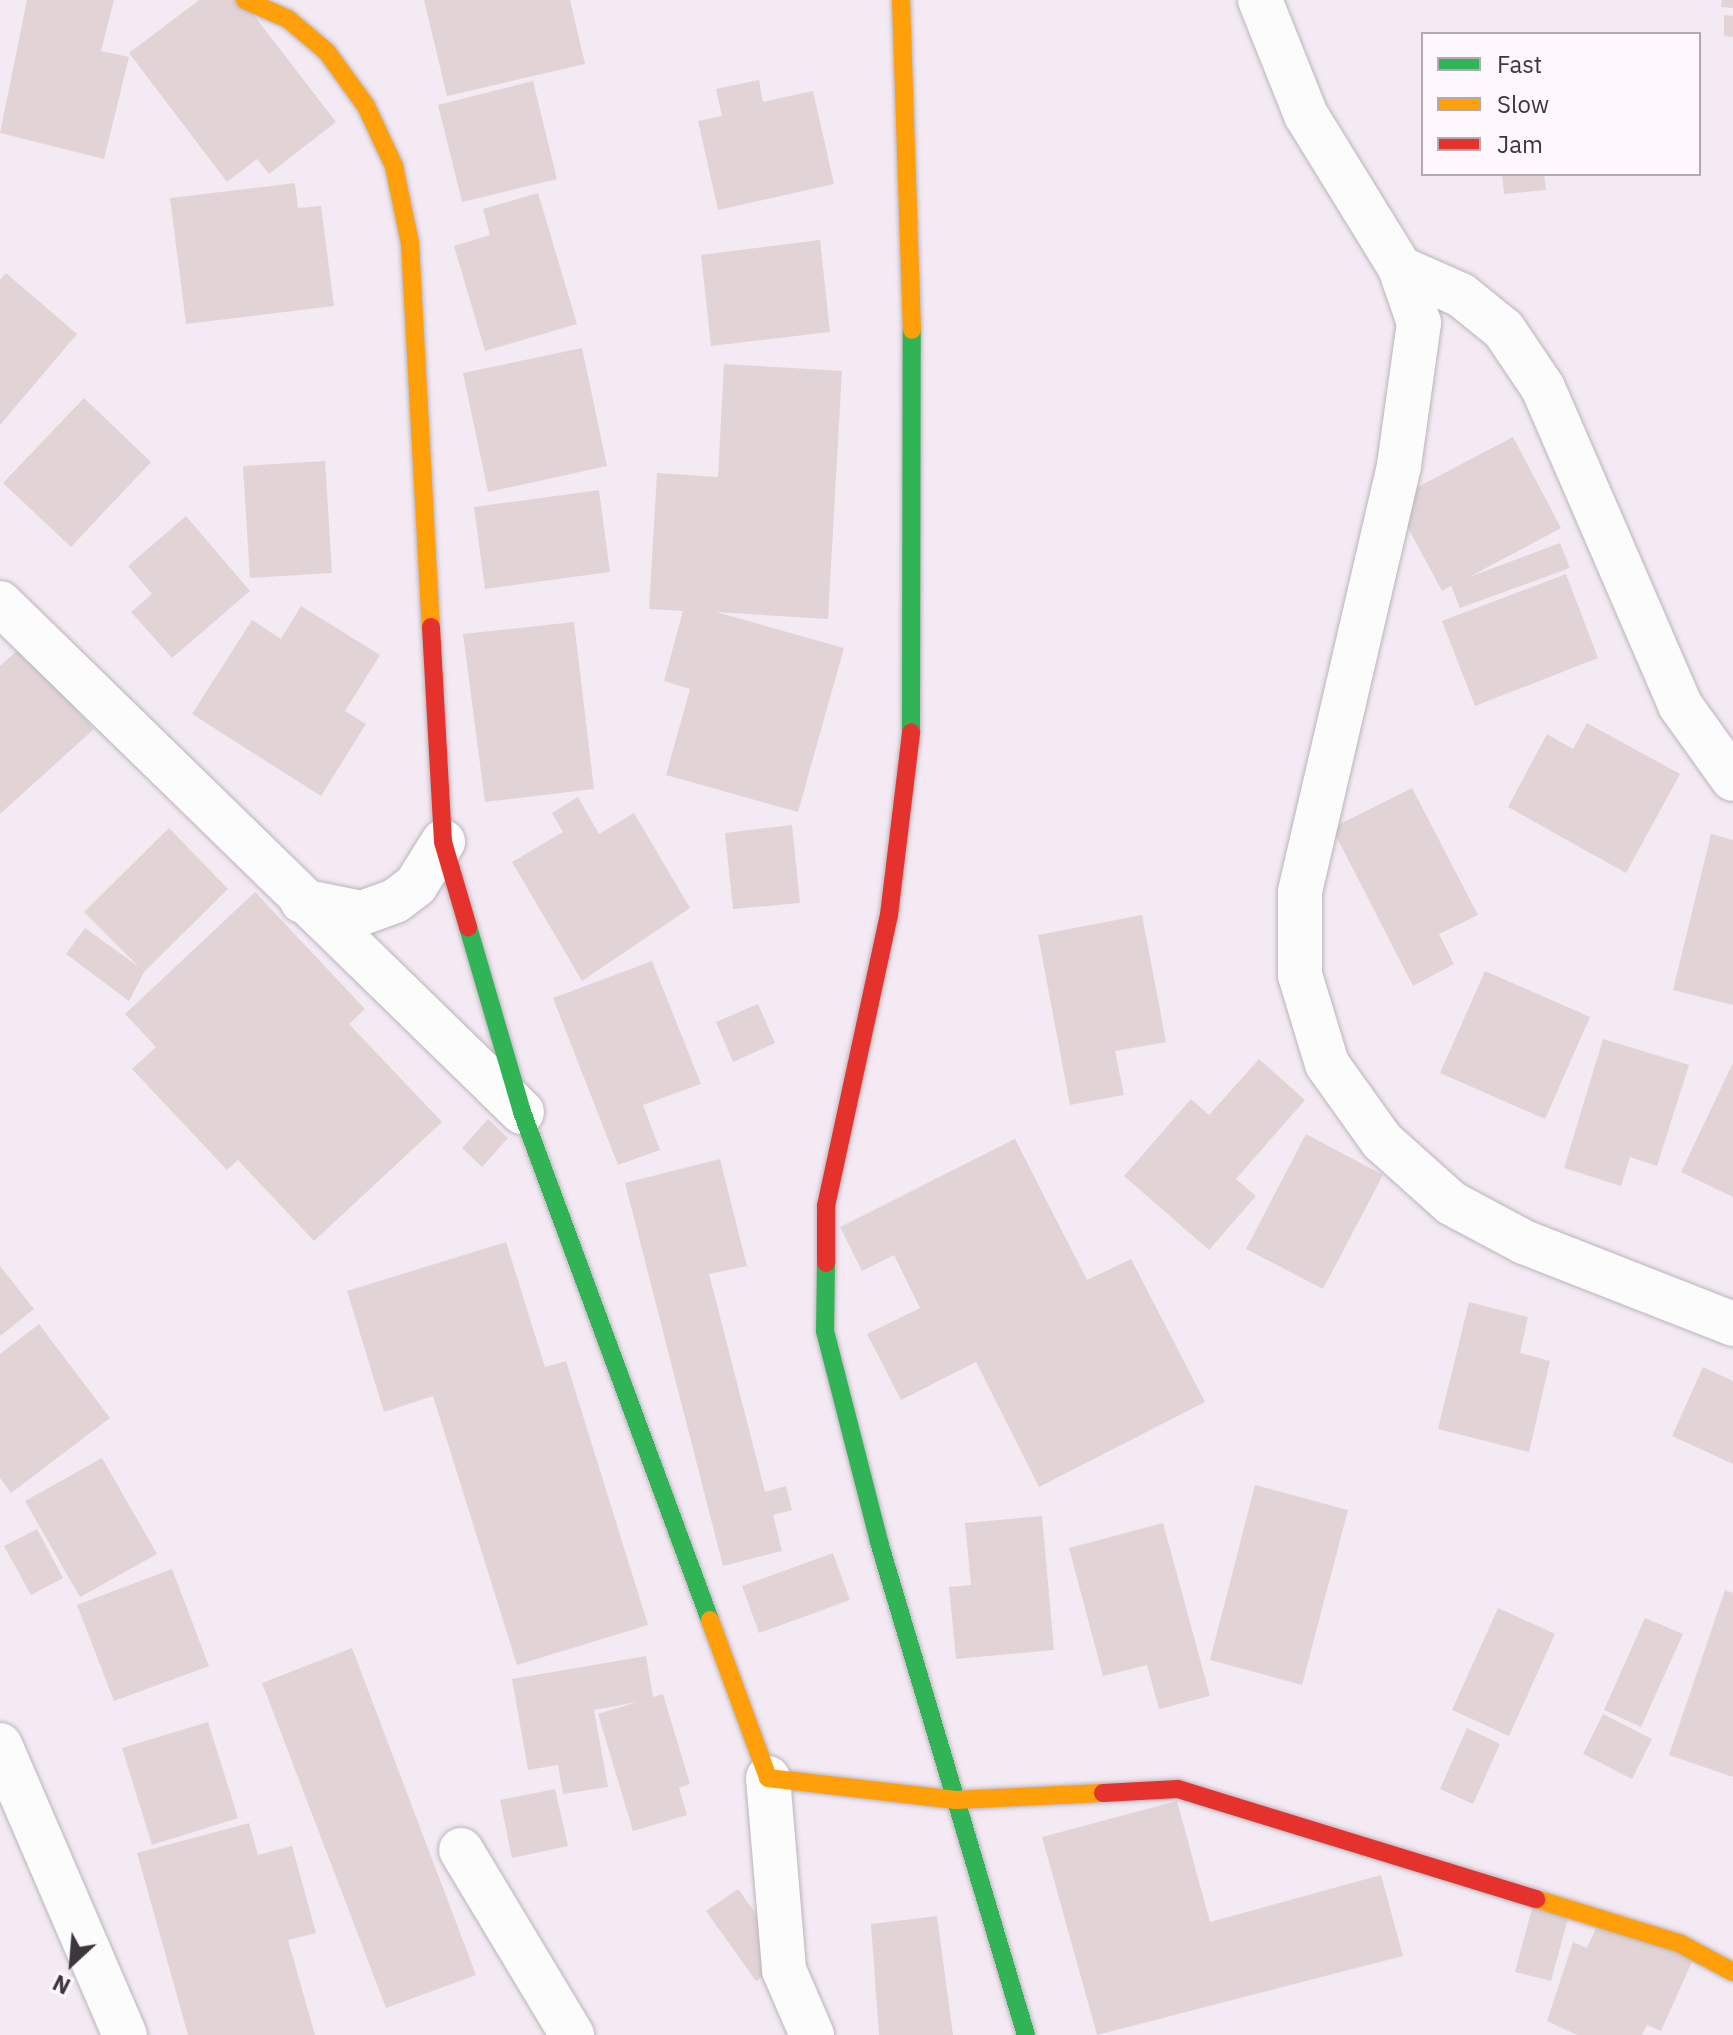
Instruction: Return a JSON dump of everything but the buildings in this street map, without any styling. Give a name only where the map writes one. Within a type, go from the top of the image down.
[{"type":"street","points":[[245,0],[288,19],[327,52],[366,106],[394,166],[410,243],[443,842],[522,1112],[768,1778],[784,1970],[812,2035]]},
{"type":"street","points":[[901,0],[912,228],[911,752],[889,915],[826,1206],[825,1331],[956,1800],[1026,2035]]},
{"type":"street","points":[[1260,0],[1306,115],[1400,268],[1419,323],[1399,466],[1300,892],[1300,975],[1327,1064],[1382,1141],[1451,1203],[1524,1242],[1733,1324]]},
{"type":"street","points":[[1400,268],[1461,295],[1504,330],[1543,388],[1680,705],[1733,779]]},
{"type":"street","points":[[0,603],[302,901],[415,1002],[522,1112]]},
{"type":"street","points":[[302,901],[362,913],[395,901],[416,885],[443,842]]},
{"type":"street","points":[[0,1745],[125,2035]]},
{"type":"street","points":[[768,1778],[956,1800],[1178,1789],[1681,1944],[1733,1972]]},
{"type":"street","points":[[461,1850],[572,2035]]},
{"type":"traffic: fast","points":[[911,732],[912,330]]},
{"type":"traffic: fast","points":[[468,927],[522,1112],[710,1620]]},
{"type":"traffic: fast","points":[[826,1263],[825,1331],[879,1542],[1026,2035]]},
{"type":"traffic: slow","points":[[245,0],[288,19],[327,52],[366,106],[394,166],[410,243],[431,627]]},
{"type":"traffic: slow","points":[[901,0],[912,330]]},
{"type":"traffic: slow","points":[[710,1620],[768,1778],[956,1800],[1103,1793]]},
{"type":"traffic: slow","points":[[1536,1899],[1681,1944],[1733,1972]]},
{"type":"traffic: jam","points":[[431,627],[443,842],[468,927]]},
{"type":"traffic: jam","points":[[826,1263],[826,1206],[889,915],[911,732]]},
{"type":"traffic: jam","points":[[1103,1793],[1178,1789],[1536,1899]]}]
